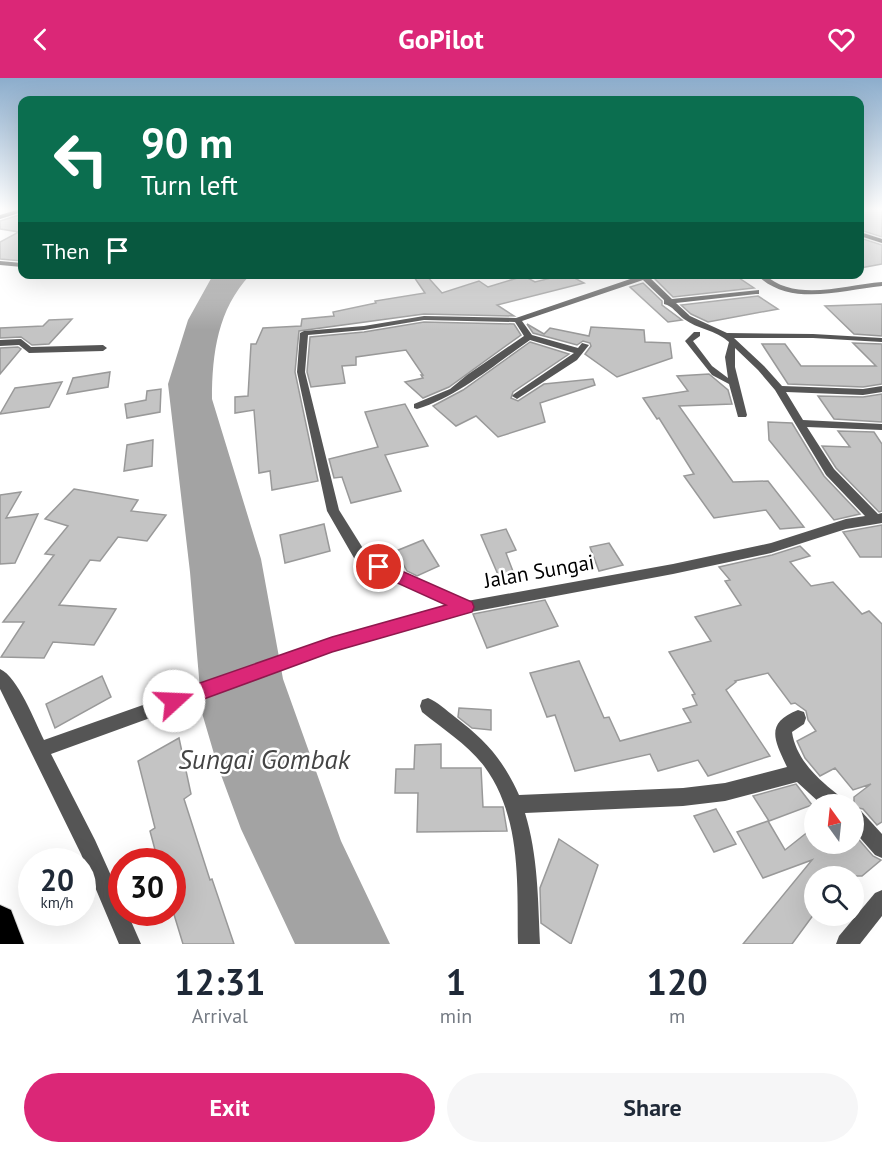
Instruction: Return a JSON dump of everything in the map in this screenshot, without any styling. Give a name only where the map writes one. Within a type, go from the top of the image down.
[{"type":"highway","points":[[0,921],[8,944]]},
{"type":"street","points":[[0,263],[18,265]]},
{"type":"street","points":[[466,607],[379,567],[359,554],[333,512],[301,372],[303,336],[307,332],[364,328],[424,318],[517,320],[633,279]]},
{"type":"street","points":[[645,279],[687,318],[730,338],[779,389],[830,472],[879,518]]},
{"type":"street","points":[[765,279],[774,286],[793,292],[882,284]]},
{"type":"street","points":[[668,302],[756,292]]},
{"type":"street","points":[[517,320],[530,337],[581,348],[574,358],[517,396]]},
{"type":"street","points":[[698,334],[689,341],[703,360],[723,380],[735,382]]},
{"type":"street","points":[[730,338],[813,336],[882,340]]},
{"type":"street","points":[[417,406],[453,391],[530,337]]},
{"type":"street","points":[[730,338],[729,363],[742,415]]},
{"type":"street","points":[[0,343],[21,342],[29,350],[103,348]]},
{"type":"street","points":[[779,389],[863,392],[882,389]]},
{"type":"street","points":[[799,423],[882,427]]},
{"type":"street","name":"Jalan Sungai","points":[[39,750],[332,645],[466,607],[558,592],[739,555],[771,548],[846,524],[879,518]]},
{"type":"street","points":[[0,676],[8,686],[88,847],[130,944]]},
{"type":"street","points":[[428,706],[490,760],[516,804],[525,851],[529,944]]},
{"type":"street","points":[[798,718],[783,728],[784,736],[800,772],[822,794]]},
{"type":"street","points":[[516,804],[683,797],[725,792],[800,772]]},
{"type":"street","points":[[864,829],[882,848]]},
{"type":"street","points":[[847,944],[882,900]]},
{"type":"water","name":"Sungai Gombak","points":[[211,279],[247,279],[231,302],[219,333],[213,365],[212,399],[261,559],[283,679],[341,841],[390,944],[295,944],[241,829],[217,764],[202,713],[190,572],[168,384],[188,320]]},
{"type":"building","points":[[0,249],[18,249],[18,261],[0,259]]},
{"type":"building","points":[[864,249],[882,249],[882,264],[864,267]]},
{"type":"building","points":[[415,279],[429,279],[442,293],[479,281],[488,287],[514,279],[530,279],[535,282],[547,279],[576,279],[584,283],[497,305],[514,316],[424,314],[299,331],[295,372],[318,481],[272,490],[270,471],[259,473],[254,410],[235,413],[235,397],[248,396],[251,344],[256,344],[263,328],[301,326],[302,319],[334,316],[333,312],[376,303],[375,301],[425,293]]},
{"type":"building","points":[[655,279],[740,279],[754,288],[673,297]]},
{"type":"building","points":[[643,283],[662,301],[662,305],[682,320],[668,322],[630,287]]},
{"type":"building","points":[[758,296],[778,309],[708,322],[691,314],[681,305]]},
{"type":"building","points":[[882,304],[882,336],[854,334],[825,306]]},
{"type":"building","points":[[72,319],[49,344],[32,345],[21,337],[0,338],[0,328],[43,326],[49,320]]},
{"type":"building","points":[[424,322],[514,324],[521,335],[449,387],[423,398],[405,382],[423,378],[406,350],[356,357],[356,365],[342,366],[345,383],[311,387],[307,372],[310,337],[364,332]]},
{"type":"building","points":[[527,324],[544,334],[550,328],[589,336],[591,327],[644,330],[645,342],[670,343],[672,358],[617,377],[585,354],[591,346],[590,343],[583,341],[577,345],[533,333]]},
{"type":"building","points":[[530,342],[569,354],[513,392],[511,398],[518,401],[544,384],[593,379],[595,385],[540,403],[545,422],[498,437],[476,416],[456,426],[433,406],[463,390]]},
{"type":"building","points":[[853,343],[882,344],[882,384],[863,387],[788,384],[762,344],[785,344],[801,366],[876,366]]},
{"type":"building","points":[[18,347],[21,349],[0,374],[0,348]]},
{"type":"building","points":[[110,372],[108,387],[67,394],[73,378]]},
{"type":"building","points":[[709,374],[728,390],[732,404],[679,406],[733,482],[768,481],[804,527],[780,529],[766,510],[714,518],[684,476],[694,474],[659,418],[657,419],[643,398],[688,391],[677,376]]},
{"type":"building","points":[[62,382],[49,407],[0,414],[15,388]]},
{"type":"building","points":[[161,389],[160,412],[127,418],[125,404],[146,400],[147,391]]},
{"type":"building","points":[[882,394],[882,422],[834,419],[818,396],[863,397]]},
{"type":"building","points":[[405,404],[428,446],[385,455],[401,491],[351,503],[342,477],[334,478],[329,459],[378,447],[365,412]]},
{"type":"building","points":[[768,422],[792,423],[824,476],[860,514],[834,520],[769,440]]},
{"type":"building","points":[[838,431],[874,432],[882,444],[882,511],[879,512],[836,468],[822,446],[850,447]]},
{"type":"building","points":[[153,440],[152,466],[124,471],[127,445]]},
{"type":"building","points":[[74,489],[138,500],[131,511],[166,515],[147,541],[118,537],[100,561],[90,560],[59,605],[116,609],[94,645],[53,642],[44,658],[1,657],[24,622],[3,622],[54,555],[45,554],[68,526],[45,519]]},
{"type":"building","points":[[21,492],[6,518],[38,514],[15,563],[0,564],[0,495]]},
{"type":"building","points":[[324,524],[330,551],[285,563],[280,535]]},
{"type":"building","points":[[882,525],[882,557],[860,557],[843,532]]},
{"type":"building","points":[[506,529],[516,550],[506,553],[514,574],[499,577],[481,535]]},
{"type":"building","points":[[423,540],[439,566],[417,576],[407,571],[396,551]]},
{"type":"building","points":[[609,543],[623,565],[599,571],[590,547]]},
{"type":"building","points":[[800,546],[810,556],[790,562],[811,586],[833,582],[862,614],[869,611],[882,624],[882,822],[877,825],[864,810],[864,794],[858,794],[871,784],[853,790],[835,768],[820,776],[805,758],[797,741],[816,731],[808,720],[806,711],[795,703],[791,704],[768,673],[735,681],[726,690],[770,756],[708,776],[698,760],[658,771],[650,754],[575,771],[555,715],[547,717],[530,673],[579,661],[604,718],[609,717],[620,741],[691,722],[683,709],[697,705],[692,695],[695,694],[669,652],[711,641],[695,617],[741,605],[725,581],[730,580],[719,567]]},
{"type":"building","points":[[545,600],[558,626],[487,648],[473,614]]},
{"type":"building","points":[[102,676],[111,697],[55,728],[46,704]]},
{"type":"building","points":[[459,708],[491,710],[491,730],[472,728],[458,717]]},
{"type":"building","points":[[179,738],[191,794],[184,799],[210,880],[212,879],[234,944],[183,944],[178,926],[186,926],[186,848],[155,848],[150,831],[155,828],[138,761]]},
{"type":"building","points":[[441,744],[441,768],[481,768],[483,807],[503,807],[507,831],[417,832],[418,793],[395,793],[396,769],[414,769],[415,745]]},
{"type":"building","points":[[796,784],[804,794],[804,808],[769,821],[753,796]]},
{"type":"building","points":[[716,809],[736,844],[714,852],[694,816]]},
{"type":"building","points":[[768,821],[785,850],[804,835],[804,854],[864,854],[864,846],[873,856],[881,860],[864,874],[864,866],[807,866],[812,860],[763,878],[737,832]]},
{"type":"building","points":[[559,839],[598,865],[571,944],[541,923],[540,888]]},
{"type":"building","points":[[804,870],[805,926],[792,944],[743,944]]},
{"type":"route","points":[[174,701],[332,645],[466,607],[379,567]]}]
